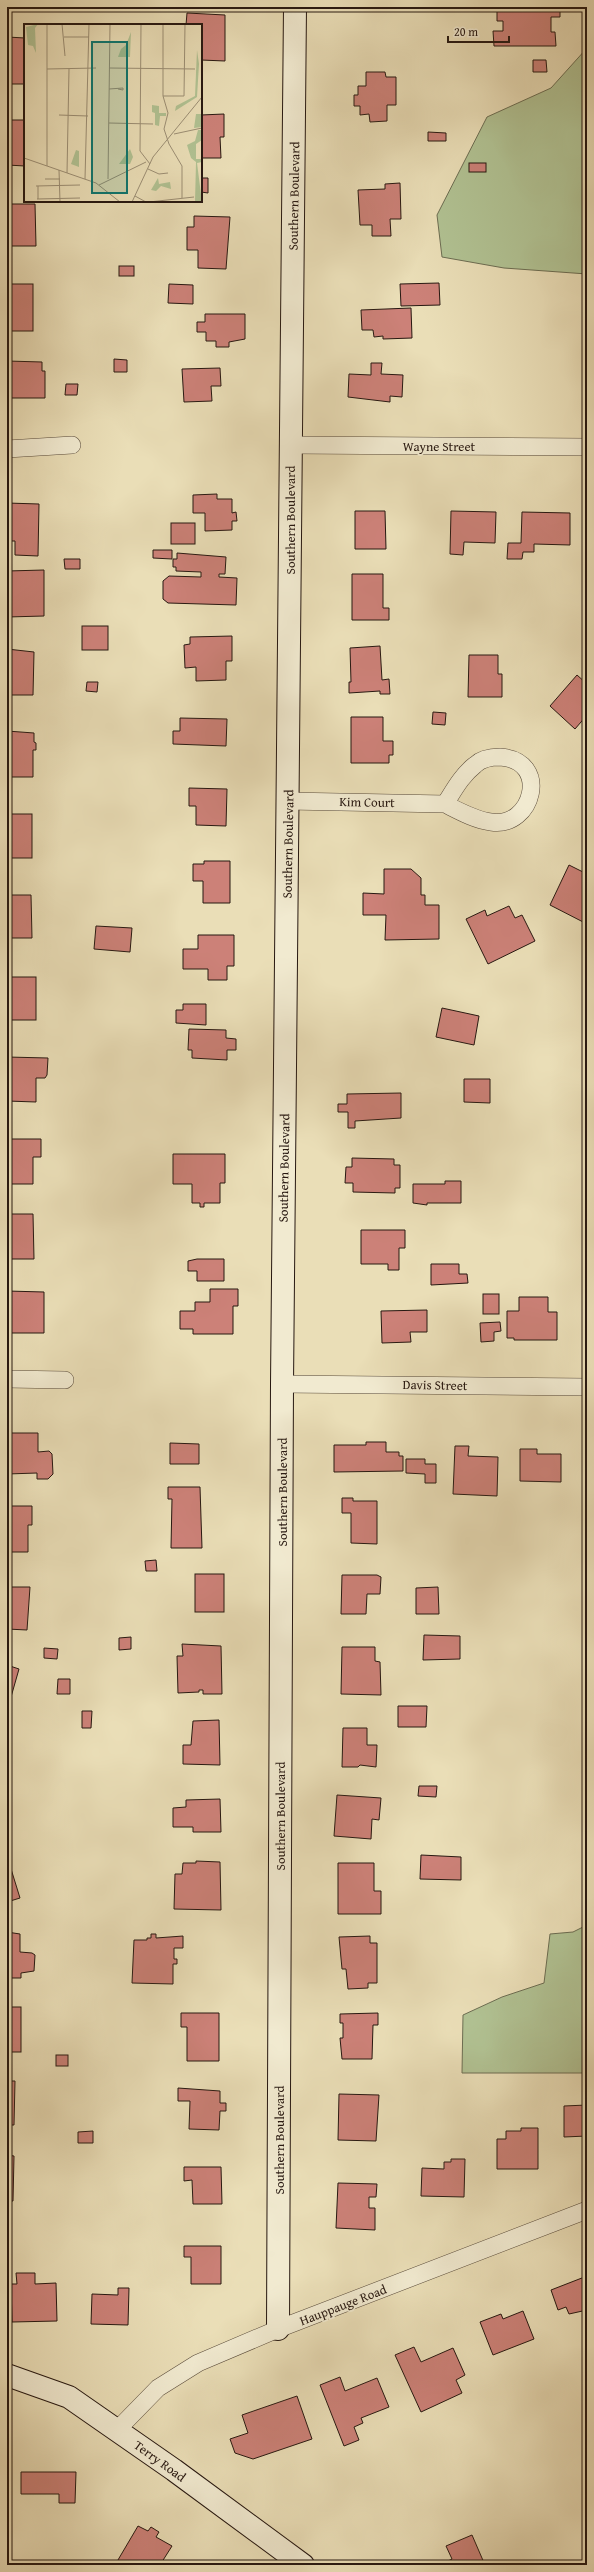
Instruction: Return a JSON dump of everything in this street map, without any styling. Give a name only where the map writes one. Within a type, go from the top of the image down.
[{"type":"street","name":"Southern Boulevard","points":[[278,2329],[282,1384],[296,7]]},
{"type":"street","points":[[7,448],[72,445]]},
{"type":"street","name":"Wayne Street","points":[[291,445],[587,447]]},
{"type":"street","name":"Kim Court","points":[[288,801],[446,804],[492,822],[520,814],[527,803],[532,788],[528,772],[520,762],[507,758],[490,757],[475,764],[463,777],[446,804]]},
{"type":"street","points":[[7,1379],[65,1380]]},
{"type":"street","name":"Davis Street","points":[[282,1384],[587,1387]]},
{"type":"street","name":"Hauppauge Road","points":[[116,2430],[158,2388],[191,2367],[278,2329],[587,2210]]},
{"type":"street","name":"Terry Road","points":[[7,2375],[69,2397],[303,2565]]},
{"type":"green space","points":[[587,48],[587,274],[504,268],[442,257],[437,215],[487,117],[551,88]]},
{"type":"green space","points":[[587,1925],[587,2073],[462,2073],[463,2015],[502,1997],[544,1983],[550,1934],[573,1932]]},
{"type":"building","points":[[497,7],[560,7],[560,17],[551,17],[551,32],[555,32],[556,46],[494,46],[493,31],[503,31],[503,21],[497,21]]},
{"type":"building","points":[[187,13],[225,15],[225,61],[202,60],[202,24],[186,24]]},
{"type":"building","points":[[7,37],[24,38],[24,84],[7,84]]},
{"type":"building","points":[[533,60],[546,60],[547,72],[533,72]]},
{"type":"building","points":[[366,72],[385,72],[386,77],[396,77],[396,105],[387,105],[387,121],[370,122],[369,114],[360,115],[360,106],[354,106],[354,95],[358,95],[358,86],[366,86]]},
{"type":"building","points":[[224,114],[224,137],[220,137],[221,158],[202,158],[202,115]]},
{"type":"building","points":[[7,120],[24,120],[24,166],[7,165]]},
{"type":"building","points":[[428,132],[446,133],[446,141],[428,141]]},
{"type":"building","points":[[469,163],[486,163],[486,172],[469,172]]},
{"type":"building","points":[[202,178],[208,178],[208,193],[202,192]]},
{"type":"building","points":[[400,183],[401,219],[390,219],[391,236],[372,236],[372,225],[360,225],[358,190],[385,189],[385,184]]},
{"type":"building","points":[[7,204],[35,204],[36,246],[7,246]]},
{"type":"building","points":[[194,216],[230,217],[226,269],[198,268],[198,250],[187,250],[187,227],[194,227]]},
{"type":"building","points":[[119,266],[134,266],[134,276],[119,276]]},
{"type":"building","points":[[439,283],[440,305],[401,306],[400,284]]},
{"type":"building","points":[[7,284],[33,284],[33,331],[7,331]]},
{"type":"building","points":[[169,284],[193,285],[193,304],[168,303]]},
{"type":"building","points":[[411,308],[412,338],[383,339],[383,336],[374,337],[373,330],[362,330],[361,310]]},
{"type":"building","points":[[205,314],[245,314],[245,339],[229,342],[229,347],[216,347],[216,341],[206,341],[206,332],[197,332],[197,322],[205,322]]},
{"type":"building","points":[[114,359],[127,360],[127,372],[114,372]]},
{"type":"building","points":[[7,361],[42,362],[42,371],[45,371],[45,398],[7,398]]},
{"type":"building","points":[[371,363],[382,363],[381,374],[403,375],[402,397],[390,396],[390,402],[348,397],[349,374],[371,375]]},
{"type":"building","points":[[220,368],[221,386],[211,386],[212,401],[184,402],[182,369]]},
{"type":"building","points":[[66,384],[78,384],[77,395],[65,395]]},
{"type":"building","points":[[217,494],[217,499],[232,499],[232,513],[236,512],[237,521],[232,521],[232,530],[205,531],[205,513],[193,513],[193,495]]},
{"type":"building","points":[[7,503],[39,504],[38,556],[15,555],[15,541],[7,541]]},
{"type":"building","points":[[355,511],[385,511],[386,549],[355,549]]},
{"type":"building","points":[[451,511],[496,512],[495,543],[464,542],[463,555],[450,554]]},
{"type":"building","points":[[522,512],[570,513],[570,545],[534,544],[534,552],[523,552],[522,559],[507,559],[508,543],[521,543]]},
{"type":"building","points":[[171,523],[195,523],[195,544],[171,544]]},
{"type":"building","points":[[153,550],[172,550],[172,559],[153,558]]},
{"type":"building","points":[[177,553],[226,557],[225,574],[219,574],[219,577],[237,578],[236,605],[168,603],[163,599],[163,581],[169,576],[201,577],[201,572],[176,571],[176,567],[173,567],[173,559],[177,559]]},
{"type":"building","points":[[64,559],[80,559],[80,569],[65,569]]},
{"type":"building","points":[[44,570],[44,616],[7,617],[7,571]]},
{"type":"building","points":[[352,574],[383,574],[383,608],[389,608],[389,620],[352,620]]},
{"type":"building","points":[[82,626],[108,626],[108,650],[82,650]]},
{"type":"building","points":[[232,636],[232,661],[226,661],[226,680],[196,681],[196,667],[185,668],[184,645],[190,644],[190,637]]},
{"type":"building","points":[[380,646],[382,680],[389,679],[390,694],[380,694],[380,691],[349,693],[349,682],[351,682],[350,648]]},
{"type":"building","points":[[7,649],[34,652],[33,695],[7,695]]},
{"type":"building","points":[[469,655],[498,655],[498,674],[502,674],[502,697],[468,697]]},
{"type":"building","points":[[577,675],[587,684],[587,707],[584,711],[587,715],[575,729],[550,706]]},
{"type":"building","points":[[87,682],[98,682],[97,692],[86,691]]},
{"type":"building","points":[[433,712],[446,713],[445,725],[432,724]]},
{"type":"building","points":[[351,717],[383,717],[383,741],[393,741],[393,755],[389,755],[389,763],[351,763]]},
{"type":"building","points":[[180,718],[227,719],[226,746],[173,744],[173,731],[180,731]]},
{"type":"building","points":[[7,731],[34,733],[36,750],[33,750],[33,777],[7,777]]},
{"type":"building","points":[[189,788],[227,789],[226,826],[196,825],[196,806],[189,806]]},
{"type":"building","points":[[7,814],[32,814],[32,858],[7,858]]},
{"type":"building","points":[[204,861],[230,861],[230,903],[203,903],[203,881],[193,881],[193,864],[204,864]]},
{"type":"building","points":[[569,865],[587,874],[587,924],[550,905]]},
{"type":"building","points":[[384,869],[411,869],[421,878],[421,895],[425,895],[425,905],[439,905],[439,939],[385,940],[386,915],[363,915],[363,893],[384,894]]},
{"type":"building","points":[[7,895],[31,895],[32,938],[7,938]]},
{"type":"building","points":[[509,906],[515,918],[522,915],[535,941],[488,964],[466,919],[485,910],[487,916]]},
{"type":"building","points":[[96,926],[132,928],[130,952],[94,949]]},
{"type":"building","points":[[198,935],[234,935],[234,966],[227,966],[227,980],[208,980],[208,969],[183,969],[183,949],[198,949]]},
{"type":"building","points":[[7,977],[36,977],[36,1020],[7,1020]]},
{"type":"building","points":[[183,1004],[206,1004],[206,1025],[176,1023],[176,1010],[183,1010]]},
{"type":"building","points":[[442,1008],[479,1016],[474,1045],[436,1037]]},
{"type":"building","points":[[189,1029],[226,1030],[226,1038],[236,1039],[236,1050],[227,1050],[227,1060],[192,1058],[192,1050],[188,1050]]},
{"type":"building","points":[[7,1057],[48,1058],[47,1075],[45,1078],[36,1078],[36,1102],[7,1101]]},
{"type":"building","points":[[464,1079],[490,1079],[490,1103],[464,1102]]},
{"type":"building","points":[[401,1093],[401,1118],[355,1121],[355,1128],[348,1128],[348,1112],[338,1112],[338,1104],[347,1104],[347,1094]]},
{"type":"building","points":[[7,1139],[41,1139],[41,1157],[33,1157],[33,1184],[7,1184]]},
{"type":"building","points":[[173,1154],[225,1154],[225,1183],[220,1183],[220,1203],[204,1203],[204,1207],[200,1207],[200,1203],[192,1203],[192,1184],[173,1184]]},
{"type":"building","points":[[352,1158],[394,1159],[394,1165],[400,1165],[400,1188],[395,1188],[395,1193],[353,1192],[353,1183],[345,1183],[346,1167],[352,1167]]},
{"type":"building","points":[[445,1181],[461,1181],[461,1203],[427,1203],[427,1205],[413,1203],[413,1184],[445,1184]]},
{"type":"building","points":[[7,1214],[33,1214],[34,1259],[7,1259]]},
{"type":"building","points":[[361,1230],[405,1230],[405,1248],[399,1248],[399,1270],[388,1270],[388,1264],[361,1264]]},
{"type":"building","points":[[197,1259],[224,1259],[224,1281],[197,1281],[197,1271],[188,1271],[188,1261]]},
{"type":"building","points":[[431,1264],[459,1264],[459,1274],[467,1274],[468,1283],[431,1285]]},
{"type":"building","points":[[210,1289],[238,1289],[238,1306],[233,1306],[233,1334],[193,1334],[193,1329],[180,1329],[180,1311],[195,1311],[195,1302],[210,1302]]},
{"type":"building","points":[[7,1291],[44,1292],[44,1333],[7,1333]]},
{"type":"building","points":[[483,1294],[499,1294],[499,1314],[483,1314]]},
{"type":"building","points":[[519,1297],[548,1297],[548,1312],[557,1312],[557,1340],[514,1340],[514,1338],[507,1338],[507,1311],[519,1311]]},
{"type":"building","points":[[427,1310],[427,1332],[410,1332],[411,1342],[382,1343],[381,1311]]},
{"type":"building","points":[[500,1322],[501,1331],[494,1332],[494,1341],[481,1342],[480,1323]]},
{"type":"building","points":[[7,1433],[38,1433],[38,1452],[49,1451],[52,1454],[53,1474],[48,1479],[37,1479],[37,1473],[7,1474]]},
{"type":"building","points":[[366,1442],[386,1442],[386,1452],[399,1452],[399,1456],[403,1456],[403,1471],[334,1472],[334,1445],[366,1445]]},
{"type":"building","points":[[170,1443],[199,1444],[199,1464],[170,1464]]},
{"type":"building","points":[[455,1446],[469,1446],[468,1456],[498,1457],[497,1496],[453,1494]]},
{"type":"building","points":[[584,1446],[587,1446],[587,1498],[583,1498]]},
{"type":"building","points":[[520,1449],[537,1449],[537,1454],[561,1454],[561,1482],[520,1481]]},
{"type":"building","points":[[406,1459],[425,1459],[425,1464],[436,1464],[436,1483],[425,1483],[425,1474],[406,1473]]},
{"type":"building","points":[[168,1487],[200,1487],[202,1548],[171,1548],[172,1499],[168,1499]]},
{"type":"building","points":[[342,1498],[353,1498],[353,1501],[377,1501],[377,1544],[351,1543],[351,1513],[342,1513]]},
{"type":"building","points":[[7,1506],[32,1506],[32,1525],[28,1525],[28,1552],[7,1552]]},
{"type":"building","points":[[156,1560],[157,1571],[146,1571],[145,1561]]},
{"type":"building","points":[[195,1574],[224,1574],[224,1612],[195,1612]]},
{"type":"building","points":[[342,1575],[377,1575],[381,1577],[380,1594],[367,1594],[366,1614],[341,1614]]},
{"type":"building","points":[[7,1587],[30,1587],[27,1630],[7,1629]]},
{"type":"building","points":[[438,1587],[439,1614],[416,1614],[416,1588]]},
{"type":"building","points":[[424,1635],[460,1636],[460,1659],[423,1660]]},
{"type":"building","points":[[131,1637],[131,1649],[119,1650],[119,1638]]},
{"type":"building","points":[[182,1644],[221,1646],[222,1694],[203,1694],[203,1690],[199,1690],[199,1692],[178,1693],[177,1656],[183,1656]]},
{"type":"building","points":[[342,1647],[375,1647],[375,1661],[380,1662],[381,1695],[341,1694]]},
{"type":"building","points":[[44,1648],[58,1649],[57,1659],[44,1658]]},
{"type":"building","points":[[7,1665],[19,1669],[7,1711]]},
{"type":"building","points":[[58,1679],[70,1679],[70,1694],[57,1694]]},
{"type":"building","points":[[398,1706],[427,1706],[426,1727],[398,1727]]},
{"type":"building","points":[[82,1711],[92,1711],[91,1728],[82,1728]]},
{"type":"building","points":[[219,1720],[220,1765],[183,1764],[183,1745],[191,1745],[193,1721]]},
{"type":"building","points":[[343,1728],[367,1728],[367,1745],[377,1745],[376,1767],[360,1765],[358,1767],[342,1767]]},
{"type":"building","points":[[419,1786],[437,1786],[436,1797],[418,1796]]},
{"type":"building","points":[[337,1795],[381,1798],[379,1820],[372,1819],[371,1839],[334,1836]]},
{"type":"building","points":[[220,1799],[221,1832],[193,1832],[193,1827],[173,1827],[173,1808],[186,1807],[186,1800]]},
{"type":"building","points":[[421,1855],[461,1857],[461,1880],[420,1879]]},
{"type":"building","points":[[7,1856],[20,1898],[7,1902]]},
{"type":"building","points":[[196,1861],[220,1862],[221,1910],[174,1909],[175,1874],[182,1874],[183,1863],[196,1863]]},
{"type":"building","points":[[338,1863],[374,1863],[374,1891],[381,1891],[381,1914],[338,1914]]},
{"type":"building","points":[[7,1932],[20,1934],[20,1952],[32,1953],[35,1955],[34,1971],[21,1973],[21,1978],[7,1978]]},
{"type":"building","points":[[151,1934],[156,1934],[156,1938],[183,1936],[183,1948],[174,1948],[174,1959],[177,1959],[177,1964],[173,1964],[173,1984],[132,1983],[134,1940],[147,1940],[147,1938],[151,1938]]},
{"type":"building","points":[[370,1936],[370,1943],[377,1943],[377,1983],[368,1983],[368,1988],[348,1989],[346,1969],[342,1969],[339,1937]]},
{"type":"building","points":[[7,2007],[21,2007],[21,2052],[7,2052]]},
{"type":"building","points":[[181,2013],[219,2013],[219,2061],[187,2061],[187,2027],[181,2027]]},
{"type":"building","points":[[378,2013],[378,2025],[373,2025],[372,2059],[342,2059],[340,2038],[343,2038],[343,2023],[340,2023],[340,2014]]},
{"type":"building","points":[[56,2055],[68,2055],[68,2066],[56,2066]]},
{"type":"building","points":[[7,2081],[15,2081],[14,2125],[7,2125]]},
{"type":"building","points":[[178,2088],[220,2091],[220,2103],[226,2103],[226,2111],[220,2111],[219,2130],[189,2129],[190,2101],[178,2101]]},
{"type":"building","points":[[339,2094],[379,2095],[376,2141],[338,2140]]},
{"type":"building","points":[[587,2105],[587,2136],[564,2137],[564,2106]]},
{"type":"building","points":[[521,2128],[538,2128],[538,2169],[497,2169],[497,2139],[506,2139],[506,2131],[521,2131]]},
{"type":"building","points":[[93,2131],[93,2143],[78,2143],[78,2132]]},
{"type":"building","points":[[7,2155],[14,2156],[13,2201],[7,2201]]},
{"type":"building","points":[[451,2159],[465,2159],[464,2197],[421,2196],[422,2168],[444,2169],[444,2162],[451,2162]]},
{"type":"building","points":[[184,2167],[221,2167],[222,2204],[193,2204],[192,2180],[184,2181]]},
{"type":"building","points":[[338,2183],[377,2184],[376,2197],[369,2197],[369,2208],[375,2208],[375,2230],[336,2228]]},
{"type":"building","points":[[184,2246],[221,2246],[221,2284],[191,2284],[191,2257],[184,2257]]},
{"type":"building","points":[[16,2273],[35,2273],[35,2284],[56,2283],[57,2321],[12,2322],[11,2284],[17,2284]]},
{"type":"building","points":[[587,2276],[587,2310],[569,2314],[566,2307],[558,2310],[551,2290]]},
{"type":"building","points":[[118,2288],[129,2288],[128,2325],[91,2324],[92,2294],[118,2295]]},
{"type":"building","points":[[523,2311],[534,2339],[493,2355],[480,2322],[501,2314],[503,2319]]},
{"type":"building","points":[[414,2347],[421,2362],[453,2348],[465,2375],[456,2380],[462,2393],[421,2412],[395,2355]]},
{"type":"building","points":[[340,2377],[345,2391],[377,2378],[389,2407],[361,2418],[363,2423],[354,2427],[359,2440],[344,2446],[320,2385]]},
{"type":"building","points":[[297,2396],[312,2439],[253,2459],[235,2453],[230,2439],[248,2433],[242,2415]]},
{"type":"building","points":[[21,2472],[76,2472],[75,2503],[59,2503],[59,2494],[21,2494]]},
{"type":"building","points":[[138,2526],[148,2531],[151,2527],[159,2532],[156,2537],[172,2546],[160,2565],[115,2565]]},
{"type":"building","points":[[472,2535],[485,2565],[440,2565],[452,2559],[446,2546]]}]
